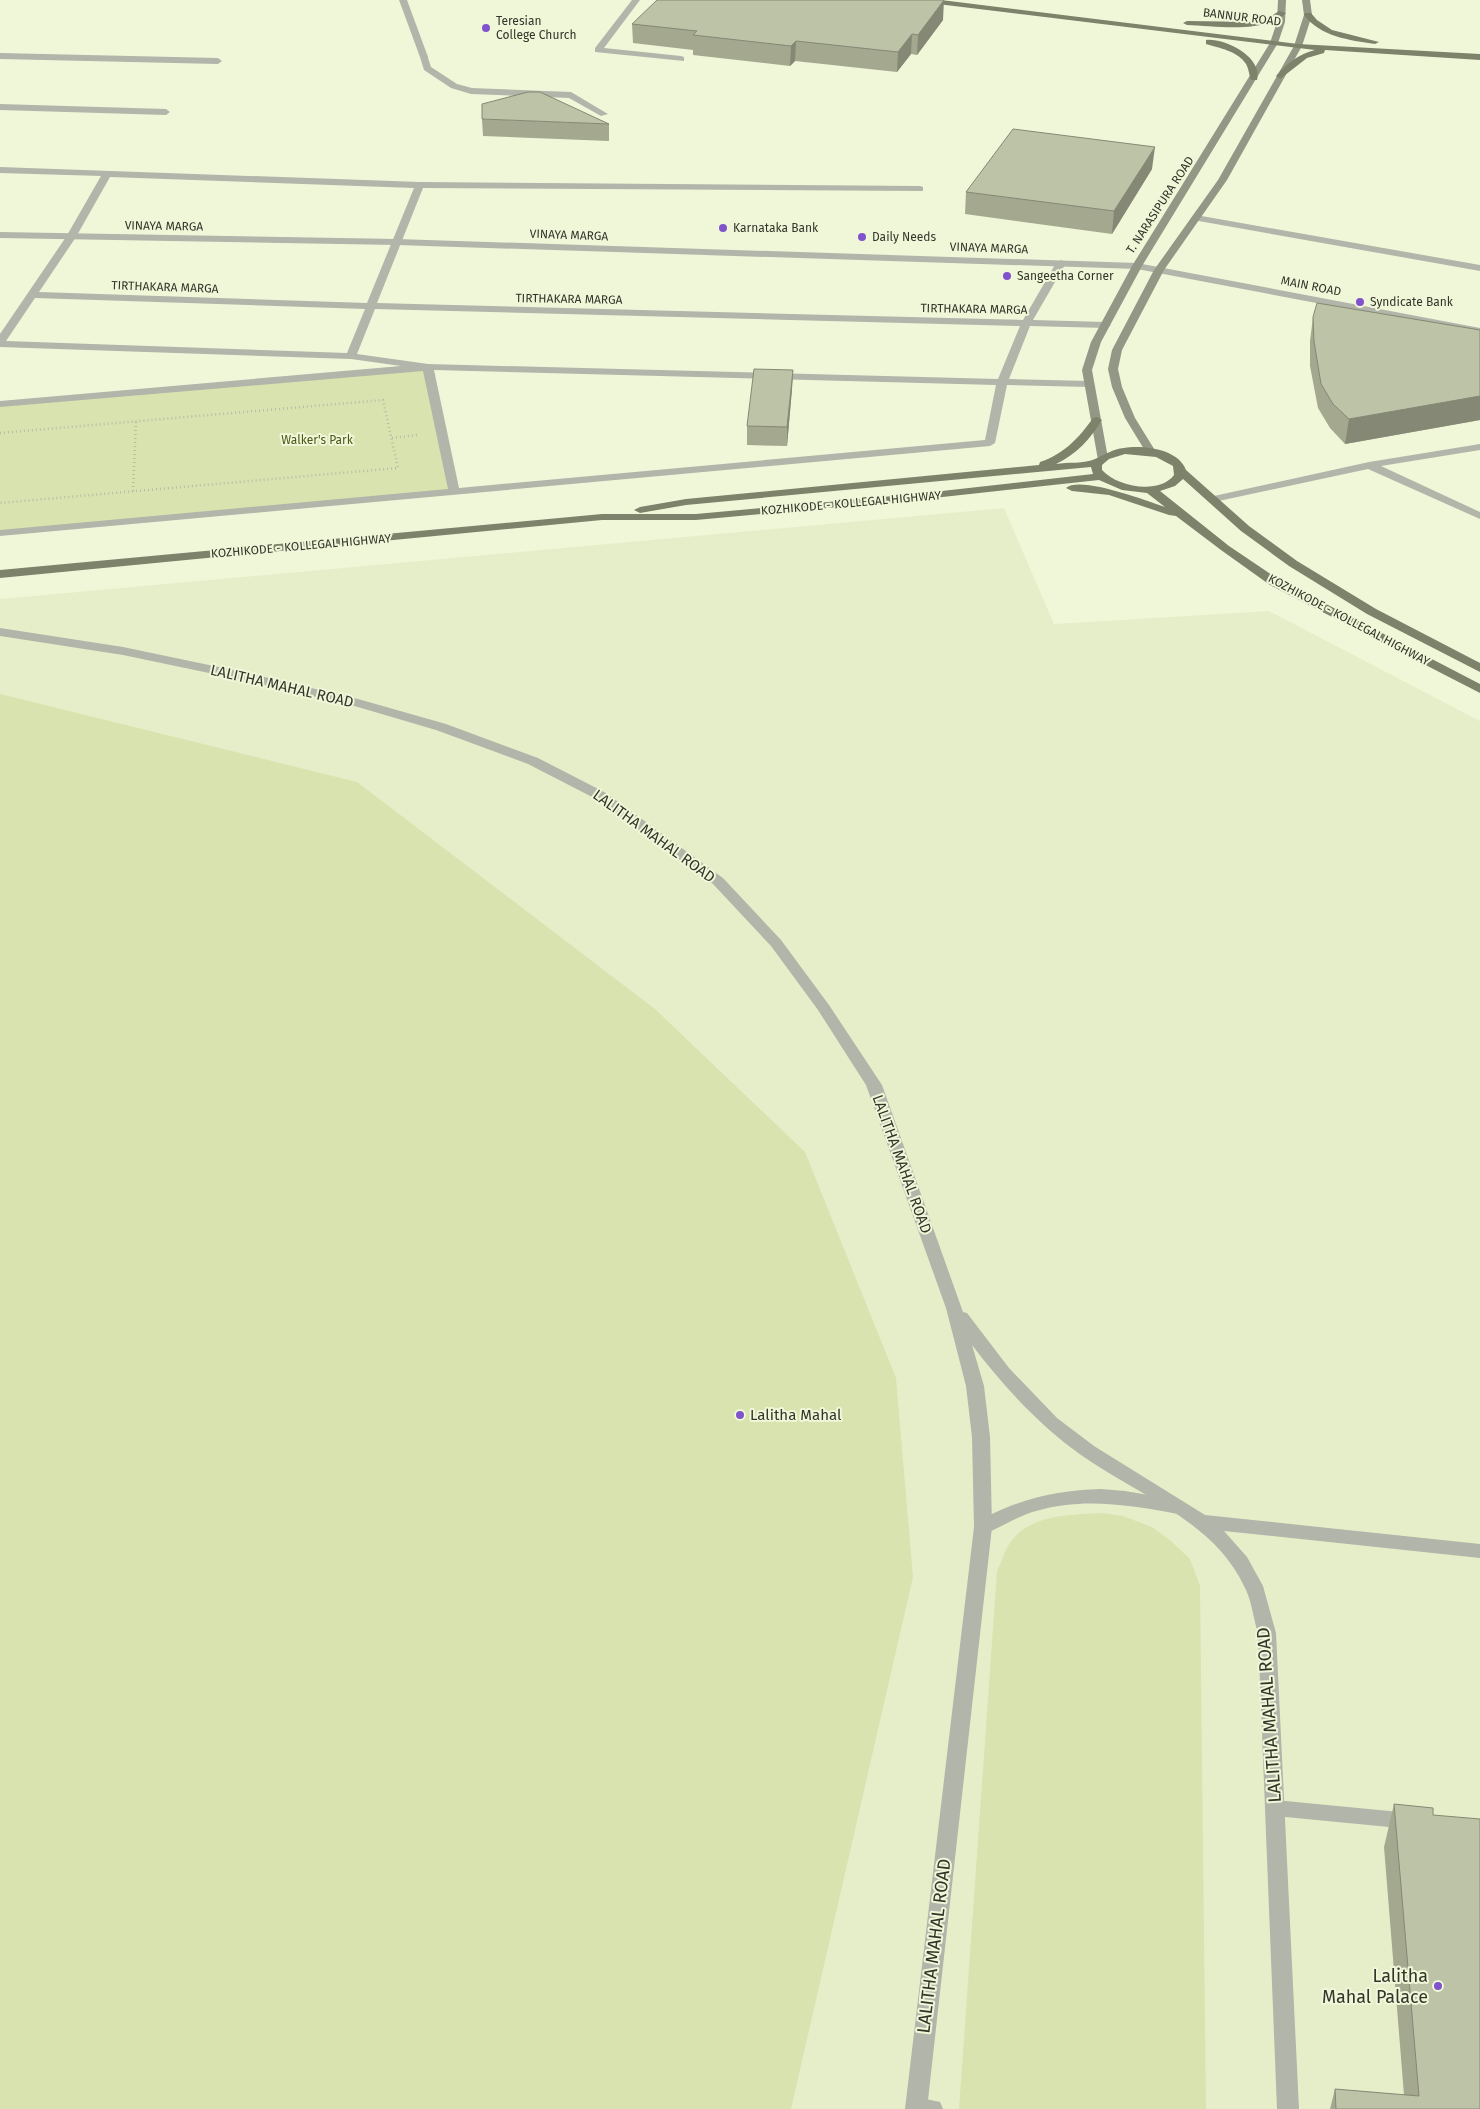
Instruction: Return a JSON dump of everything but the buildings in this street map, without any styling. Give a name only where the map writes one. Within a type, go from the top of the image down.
[{"type":"main road","points":[[921,0],[1161,29],[1292,36],[1480,58]]},
{"type":"main road","points":[[1282,0],[1282,12],[1298,46]]},
{"type":"main road","points":[[1306,0],[1308,15],[1314,23],[1327,31],[1376,46]]},
{"type":"main road","points":[[1187,23],[1259,24],[1270,21],[1282,12]]},
{"type":"main road","points":[[1292,36],[1308,15]]},
{"type":"main road","name":"BANNUR ROAD","points":[[1177,22],[1260,32]]},
{"type":"main road","points":[[1161,29],[1234,50],[1247,58],[1254,66],[1254,78]]},
{"type":"main road","points":[[1292,36],[1298,46]]},
{"type":"main road","name":"T. NARASIPURA ROAD","points":[[1100,460],[1097,420],[1087,370],[1091,354],[1137,266],[1214,146],[1254,78],[1292,36]]},
{"type":"main road","points":[[1298,46],[1376,46],[1480,50]]},
{"type":"main road","points":[[1151,452],[1130,418],[1117,387],[1113,368],[1117,350],[1159,270],[1222,180],[1298,46]]},
{"type":"main road","points":[[1280,76],[1298,59],[1307,54],[1376,46]]},
{"type":"main road","points":[[1026,470],[1050,462],[1072,449],[1088,435],[1097,420]]},
{"type":"main road","name":"KOZHIKODE - KOLLEGAL HIGHWAY","points":[[0,574],[602,517],[686,502],[1026,470],[1100,460],[1124,451],[1151,452],[1172,460],[1179,466],[1181,472],[1268,546],[1328,586],[1480,668]]},
{"type":"main road","points":[[1100,460],[1095,468],[1100,477],[1122,488],[1151,490],[1173,484],[1180,478],[1181,472]]},
{"type":"main road","name":"KOZHIKODE - KOLLEGAL HIGHWAY","points":[[602,517],[696,517],[1100,477]]},
{"type":"main road","points":[[1001,488],[1083,488],[1111,492],[1165,509],[1194,523]]},
{"type":"main road","name":"KOZHIKODE - KOLLEGAL HIGHWAY","points":[[1151,490],[1274,582],[1480,689]]},
{"type":"street","points":[[403,0],[427,68],[454,86],[471,91],[571,95],[604,114]]},
{"type":"street","points":[[636,0],[598,50],[681,59]]},
{"type":"street","points":[[0,56],[218,61]]},
{"type":"street","points":[[0,107],[166,112]]},
{"type":"street","points":[[0,170],[420,185],[920,189]]},
{"type":"street","points":[[0,343],[71,237],[107,173]]},
{"type":"street","points":[[351,356],[420,185]]},
{"type":"street","points":[[1196,218],[1480,268]]},
{"type":"street","name":"VINAYA MARGA","points":[[0,235],[396,242],[1137,266]]},
{"type":"street","points":[[0,533],[990,443],[1002,382],[1026,323],[1061,263]]},
{"type":"street","name":"MAIN ROAD","points":[[1137,266],[1480,331]]},
{"type":"street","name":"TIRTHAKARA MARGA","points":[[33,296],[1106,325]]},
{"type":"street","points":[[0,343],[351,356],[428,367]]},
{"type":"street","points":[[428,367],[454,493]]},
{"type":"street","points":[[0,404],[428,367],[1089,384]]},
{"type":"street","points":[[1214,499],[1369,465],[1480,447]]},
{"type":"street","points":[[1369,465],[1480,516]]},
{"type":"street","name":"LALITHA MAHAL ROAD","points":[[0,632],[123,651],[354,702],[441,726],[533,761],[601,796],[718,881],[776,943],[824,1008],[874,1085],[954,1308],[975,1386],[981,1446],[982,1527],[921,2108]]},
{"type":"street","name":"LALITHA MAHAL ROAD","points":[[954,1308],[988,1355],[1033,1407],[1088,1451],[1202,1522],[1234,1553],[1254,1586],[1266,1634],[1288,2109]]},
{"type":"street","points":[[982,1527],[1008,1513],[1036,1502],[1068,1497],[1104,1496],[1132,1498],[1178,1507]]},
{"type":"street","points":[[1202,1522],[1480,1551]]},
{"type":"street","points":[[1275,1808],[1431,1823]]},
{"type":"path","points":[[0,433],[384,400],[398,468],[0,503]]},
{"type":"path","points":[[133,491],[136,421]]},
{"type":"shaded area","name":"Lalitha Mahal","points":[[1004,508],[1054,624],[1269,611],[1480,721],[1480,2109],[0,2109],[0,599]]},
{"type":"green space","name":"Walker's Park","points":[[428,367],[454,493],[0,532],[0,404]]},
{"type":"green space","points":[[0,694],[357,782],[655,1009],[805,1152],[896,1378],[913,1577],[791,2109],[0,2109]]},
{"type":"green space","points":[[1101,1513],[1123,1516],[1152,1527],[1171,1541],[1190,1559],[1200,1586],[1206,2109],[959,2109],[997,1571],[1008,1546],[1016,1535],[1026,1528],[1050,1518]]},
{"type":"place","name":"Teresian College Church","points":[[486,28]]},
{"type":"place","name":"Karnataka Bank","points":[[723,228]]},
{"type":"place","name":"Daily Needs","points":[[862,237]]},
{"type":"place","name":"Sangeetha Corner","points":[[1007,276]]},
{"type":"place","name":"Syndicate Bank","points":[[1360,302]]},
{"type":"place","name":"Lalitha Mahal","points":[[740,1415]]},
{"type":"place","name":"Lalitha Mahal Palace","points":[[1438,1986]]}]
